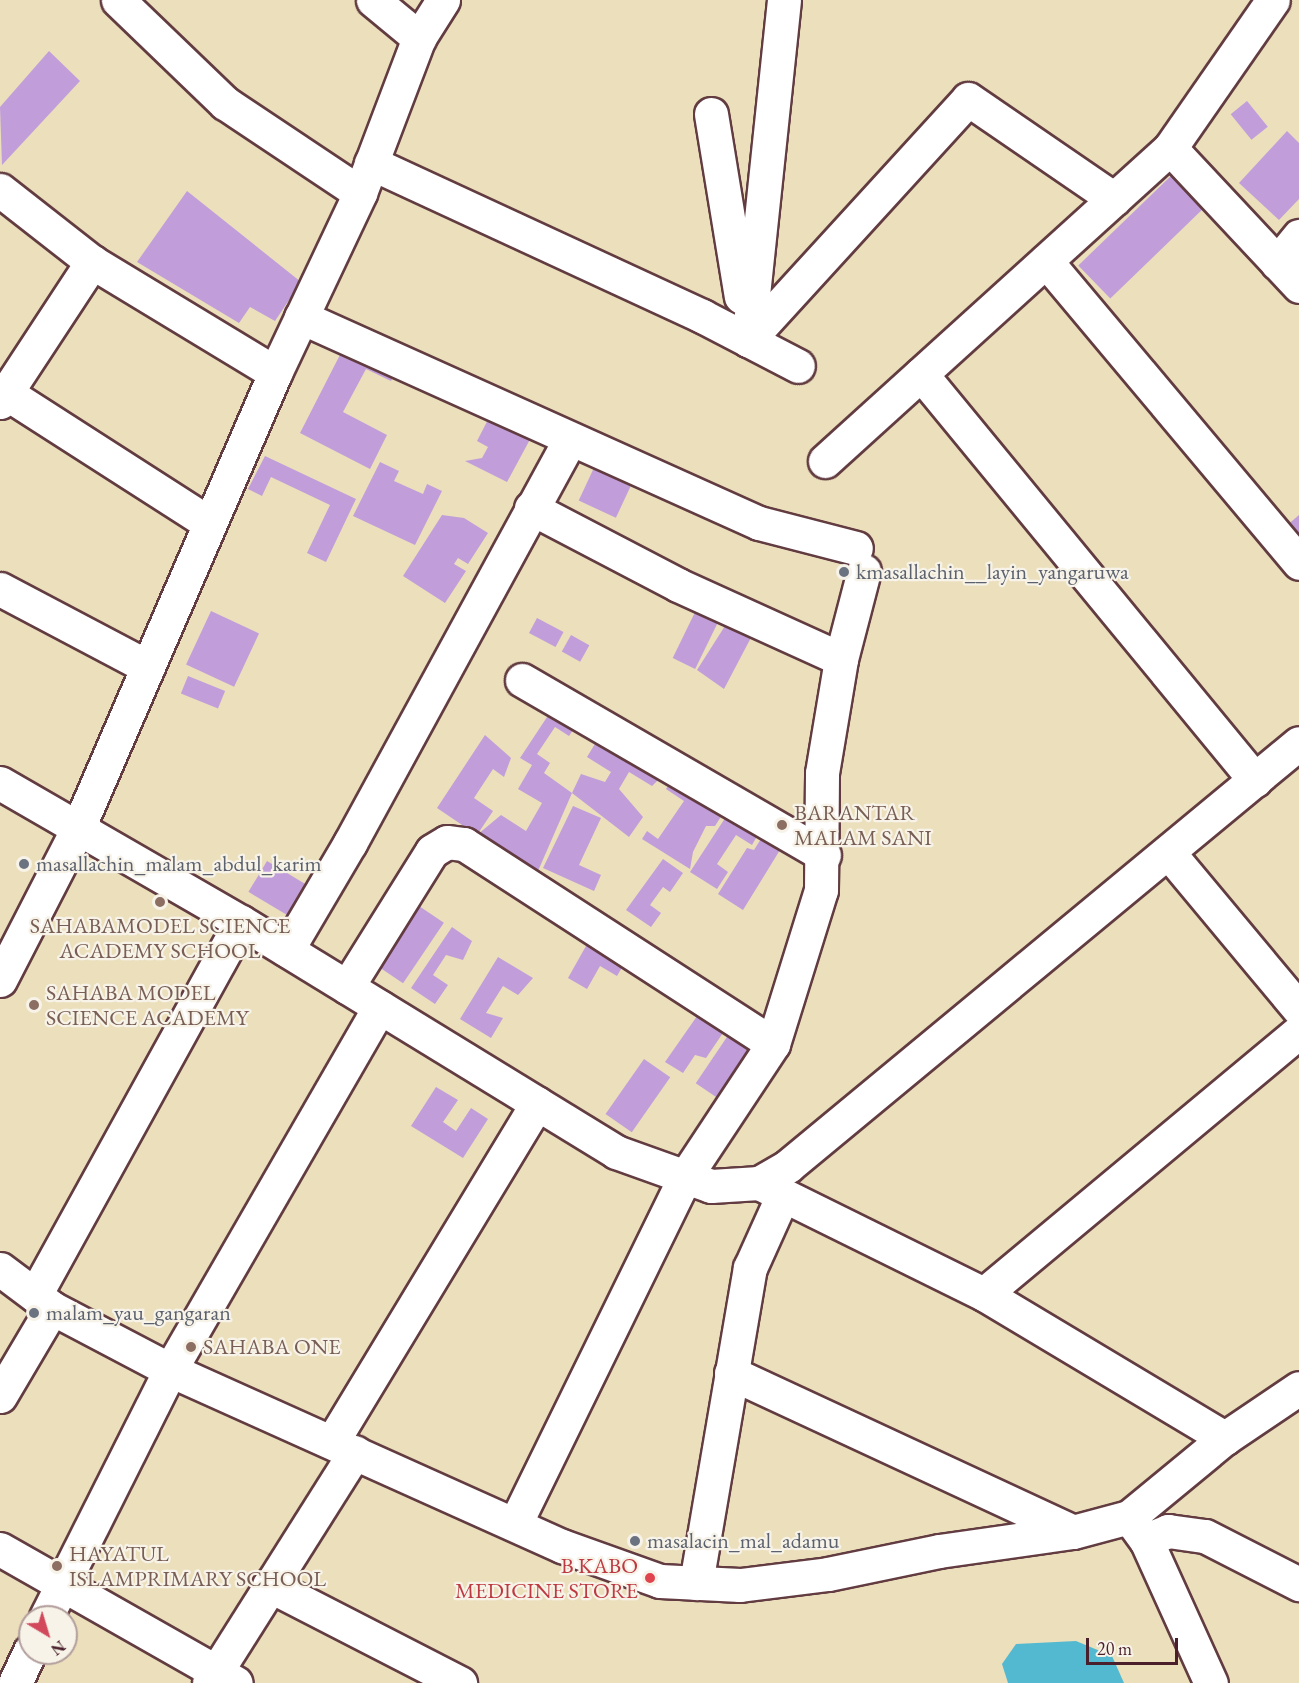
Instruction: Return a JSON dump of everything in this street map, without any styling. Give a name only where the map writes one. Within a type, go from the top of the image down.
[{"type":"street","points":[[118,0],[225,103],[365,178],[748,340],[798,366]]},
{"type":"street","points":[[373,0],[419,38]]},
{"type":"street","points":[[0,980],[79,826],[274,373],[365,178],[419,38],[443,0]]},
{"type":"street","points":[[748,340],[784,0]]},
{"type":"street","points":[[825,461],[1170,148],[1273,0]]},
{"type":"street","points":[[748,340],[968,99]]},
{"type":"street","points":[[968,99],[1114,199]]},
{"type":"street","points":[[785,285],[968,99]]},
{"type":"street","points":[[711,114],[748,340]]},
{"type":"street","points":[[1170,148],[1288,274]]},
{"type":"street","points":[[0,190],[92,262],[274,373]]},
{"type":"street","points":[[1288,274],[1299,236]]},
{"type":"street","points":[[1046,261],[1299,563]]},
{"type":"street","points":[[92,262],[2,394],[210,523]]},
{"type":"street","points":[[301,317],[570,440],[759,523],[860,560],[822,773],[824,855],[821,890],[773,1044],[685,1177],[514,1524]]},
{"type":"street","points":[[921,374],[1255,780]]},
{"type":"street","points":[[287,950],[350,843],[570,440]]},
{"type":"street","points":[[531,508],[678,585],[841,659]]},
{"type":"street","points":[[0,589],[148,667]]},
{"type":"street","points":[[522,680],[824,855]]},
{"type":"street","points":[[696,1583],[750,1268],[771,1189],[797,1159],[1299,744]]},
{"type":"street","points":[[0,783],[79,826],[241,922],[616,1152],[711,1186],[771,1189],[984,1294],[1225,1438]]},
{"type":"street","points":[[347,987],[432,851],[447,842],[464,843],[570,916],[773,1044]]},
{"type":"street","points":[[1168,852],[1293,991]]},
{"type":"street","points":[[0,1396],[43,1302],[241,922]]},
{"type":"street","points":[[51,1605],[170,1370],[380,1007]]},
{"type":"street","points":[[984,1294],[1299,1032]]},
{"type":"street","points":[[0,1549],[220,1679],[343,1447],[537,1103]]},
{"type":"street","points":[[0,1269],[43,1302],[170,1370],[514,1524],[660,1581],[740,1585],[806,1576],[939,1551],[1073,1532],[1137,1528],[1205,1536],[1299,1584]]},
{"type":"street","points":[[731,1373],[1073,1532]]},
{"type":"street","points":[[1137,1528],[1225,1438],[1299,1388]]},
{"type":"street","points":[[1137,1528],[1211,1683]]},
{"type":"street","points":[[269,1586],[460,1683]]},
{"type":"street","points":[[15,1683],[23,1665]]},
{"type":"water","points":[[1076,1641],[1112,1656],[1124,1683],[1008,1683],[1002,1664],[1016,1644]]},
{"type":"building","points":[[49,51],[80,81],[2,165],[0,107]]},
{"type":"building","points":[[1247,101],[1268,127],[1251,140],[1231,114]]},
{"type":"building","points":[[1287,131],[1299,143],[1299,199],[1279,220],[1239,183]]},
{"type":"building","points":[[1174,173],[1206,206],[1110,298],[1078,265]]},
{"type":"building","points":[[187,191],[301,282],[275,321],[250,307],[239,323],[137,262]]},
{"type":"building","points":[[345,345],[396,372],[391,381],[366,369],[343,412],[387,435],[370,469],[300,433]]},
{"type":"building","points":[[493,410],[534,432],[507,482],[465,461],[482,458],[488,447],[477,441]]},
{"type":"building","points":[[265,456],[356,499],[326,562],[307,553],[330,505],[271,477],[262,496],[248,489]]},
{"type":"building","points":[[599,457],[636,474],[616,518],[579,501]]},
{"type":"building","points":[[380,462],[399,471],[394,481],[423,494],[427,484],[442,491],[415,545],[353,516]]},
{"type":"building","points":[[442,515],[464,518],[488,533],[468,564],[458,558],[454,564],[466,571],[445,603],[403,576]]},
{"type":"building","points":[[1299,515],[1299,542],[1285,527]]},
{"type":"building","points":[[699,604],[721,615],[695,669],[673,658]]},
{"type":"building","points":[[211,611],[259,633],[234,687],[186,664]]},
{"type":"building","points":[[537,618],[563,632],[556,647],[529,633]]},
{"type":"building","points":[[730,618],[755,630],[724,689],[697,670]]},
{"type":"building","points":[[571,635],[589,645],[580,662],[562,652]]},
{"type":"building","points":[[188,676],[225,691],[218,709],[181,694]]},
{"type":"building","points":[[553,708],[577,724],[569,736],[555,727],[537,754],[550,763],[544,773],[572,793],[538,871],[477,835],[501,815],[526,831],[542,803],[518,789],[532,765],[520,758]]},
{"type":"building","points":[[601,734],[664,774],[652,786],[629,772],[619,789],[643,817],[629,837],[572,793],[581,774],[605,782],[611,772],[587,757]]},
{"type":"building","points":[[485,735],[511,758],[504,777],[493,769],[474,798],[493,811],[477,835],[437,808]]},
{"type":"building","points":[[671,781],[722,815],[715,826],[706,826],[693,852],[690,869],[642,839],[647,831],[658,839],[684,801],[666,789]]},
{"type":"building","points":[[573,806],[601,818],[579,865],[601,875],[594,891],[543,868]]},
{"type":"building","points":[[729,812],[760,831],[752,845],[736,835],[717,864],[728,872],[717,889],[690,872]]},
{"type":"building","points":[[764,834],[783,845],[743,910],[718,894],[747,848],[754,850]]},
{"type":"building","points":[[663,859],[683,873],[670,892],[663,887],[650,905],[661,913],[651,927],[626,910]]},
{"type":"building","points":[[267,861],[309,886],[290,917],[248,892]]},
{"type":"building","points":[[419,906],[444,923],[403,983],[378,967]]},
{"type":"building","points":[[452,927],[472,941],[463,960],[446,955],[433,975],[448,985],[435,1004],[411,988]]},
{"type":"building","points":[[586,934],[628,957],[617,976],[600,966],[587,989],[568,978],[586,946]]},
{"type":"building","points":[[498,957],[533,978],[518,995],[503,986],[486,1013],[503,1018],[491,1038],[460,1019]]},
{"type":"building","points":[[702,1009],[727,1027],[706,1058],[695,1055],[683,1073],[665,1062]]},
{"type":"building","points":[[731,1031],[755,1047],[720,1099],[696,1083]]},
{"type":"building","points":[[644,1059],[670,1077],[632,1132],[606,1114]]},
{"type":"building","points":[[436,1087],[458,1100],[443,1122],[456,1131],[471,1108],[488,1119],[463,1158],[411,1126]]},
{"type":"place","name":"kmasallachin__layin_yangaruwa","points":[[844,572]]},
{"type":"place","name":"BARANTAR MALAM SANI","points":[[782,825]]},
{"type":"place","name":"masallachin_malam_abdul_karim","points":[[24,864]]},
{"type":"place","name":"SAHABAMODEL SCIENCE ACADEMY SCHOOL","points":[[160,902]]},
{"type":"place","name":"SAHABA MODEL SCIENCE ACADEMY","points":[[34,1005]]},
{"type":"place","name":"malam_yau_gangaran","points":[[34,1313]]},
{"type":"place","name":"SAHABA ONE","points":[[191,1347]]},
{"type":"place","name":"masalacin_mal_adamu","points":[[635,1541]]},
{"type":"place","name":"HAYATUL ISLAMPRIMARY SCHOOL","points":[[57,1566]]},
{"type":"place","name":"B KABO MEDICINE STORE","points":[[650,1578]]}]
